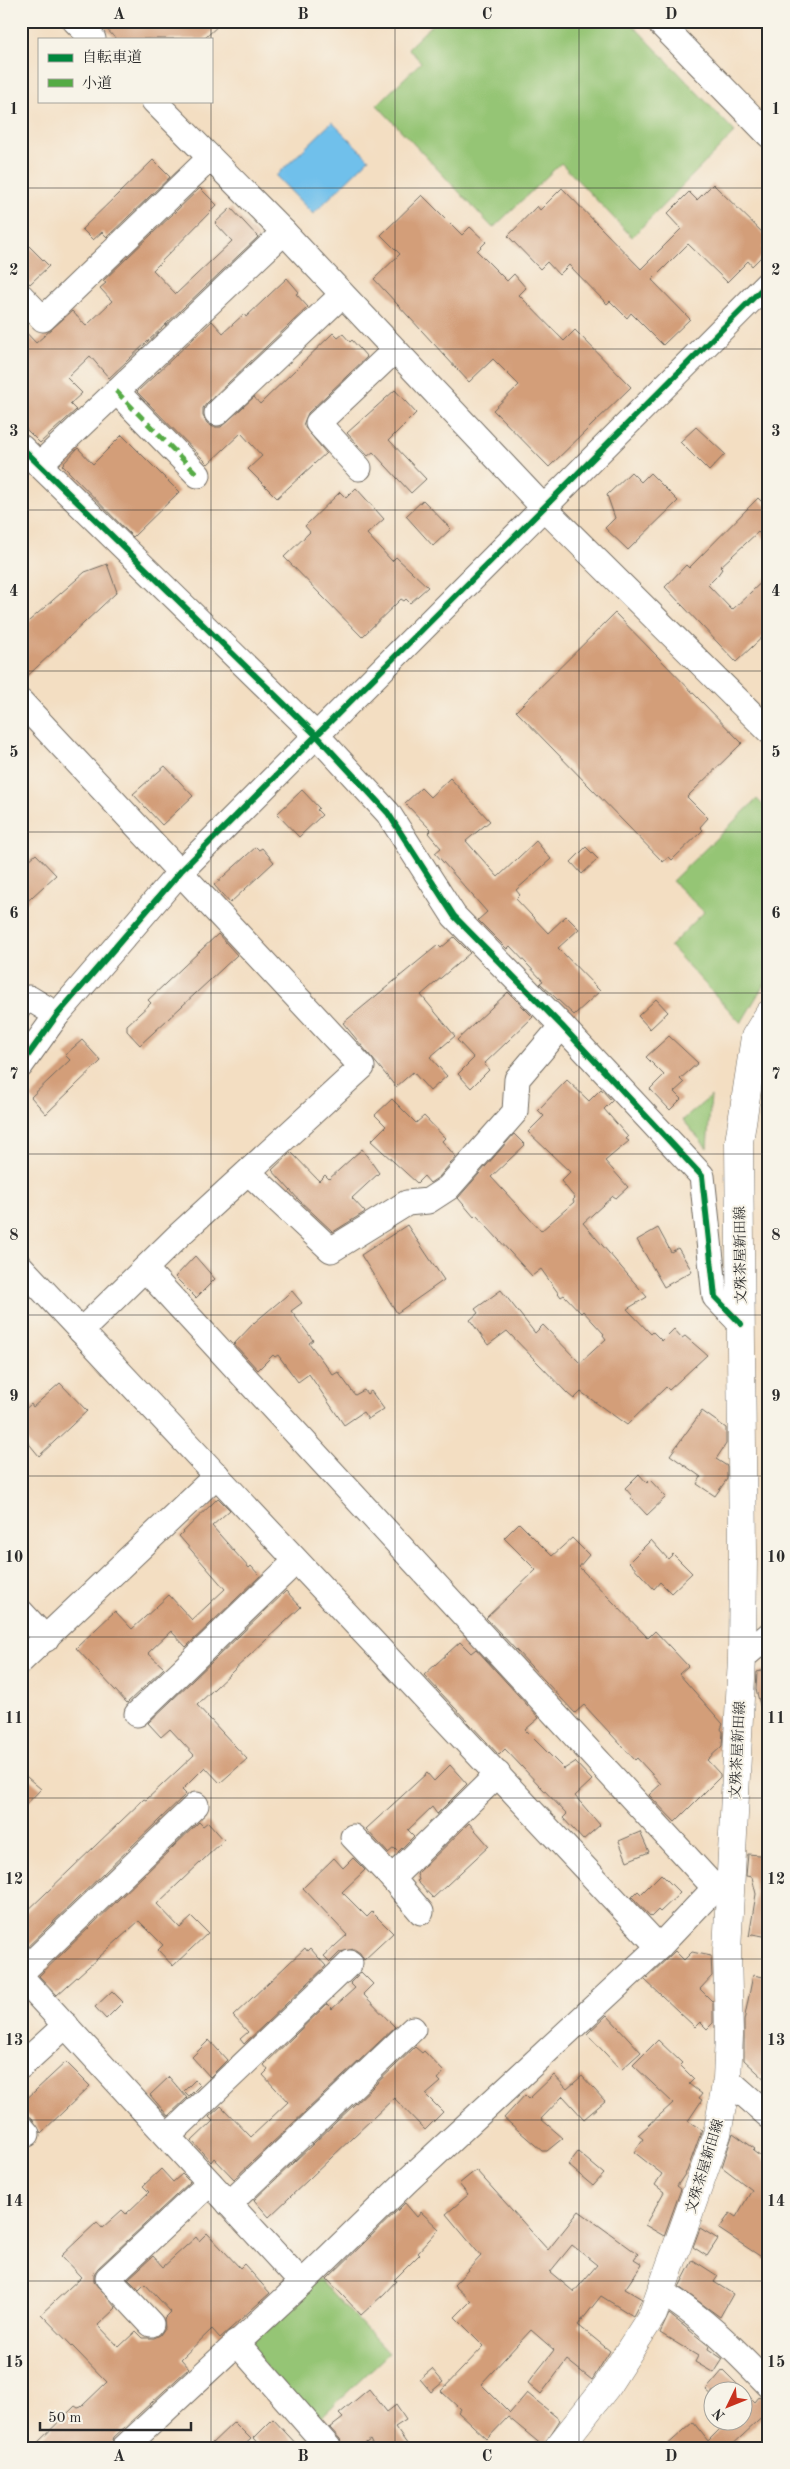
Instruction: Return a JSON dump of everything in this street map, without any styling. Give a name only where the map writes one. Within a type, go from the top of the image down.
[{"type":"main road","name":"文殊茶屋新田線","points":[[558,2448],[606,2387],[653,2314],[717,2134],[727,2079],[729,2036],[723,1890],[742,1658],[739,1142],[755,1037],[769,1014]]},
{"type":"street","points":[[75,21],[92,38]]},
{"type":"street","points":[[658,21],[769,134]]},
{"type":"street","points":[[155,102],[284,232],[394,351],[544,508],[769,731]]},
{"type":"street","points":[[21,296],[43,319],[210,158]]},
{"type":"street","points":[[39,465],[284,232]]},
{"type":"street","points":[[21,1065],[58,1015],[181,871],[318,737],[769,282]]},
{"type":"street","points":[[216,413],[342,295]]},
{"type":"street","points":[[359,468],[318,423],[394,351]]},
{"type":"street","points":[[116,391],[198,475]]},
{"type":"street","points":[[21,447],[318,737],[388,813],[454,916],[562,1026],[702,1176],[715,1297],[740,1324]]},
{"type":"street","points":[[21,702],[181,871],[362,1068],[178,1236],[146,1270],[81,1331]]},
{"type":"street","points":[[21,1005],[29,998],[58,1015]]},
{"type":"street","points":[[248,1172],[331,1250],[407,1203],[428,1201],[448,1188],[514,1112],[517,1079],[562,1026]]},
{"type":"street","points":[[21,1267],[659,1947]]},
{"type":"street","points":[[124,2448],[236,2342],[302,2283],[408,2180],[723,1890],[146,1270]]},
{"type":"street","points":[[21,1661],[216,1475]]},
{"type":"street","points":[[137,1714],[296,1561]]},
{"type":"street","points":[[21,1612],[46,1638]]},
{"type":"street","points":[[742,1658],[769,1635]]},
{"type":"street","points":[[392,1878],[498,1774]]},
{"type":"street","points":[[196,1805],[21,1975],[302,2283]]},
{"type":"street","points":[[353,1837],[421,1912]]},
{"type":"street","points":[[168,2136],[350,1963]]},
{"type":"street","points":[[21,2066],[66,2025]]},
{"type":"street","points":[[229,2204],[413,2030]]},
{"type":"street","points":[[727,2079],[769,2116]]},
{"type":"street","points":[[151,2324],[108,2278],[210,2183]]},
{"type":"street","points":[[661,2292],[688,2308],[736,2351],[769,2385]]},
{"type":"street","points":[[236,2342],[329,2448]]},
{"type":"green space","points":[[436,21],[629,21],[735,132],[632,237],[561,163],[493,228],[377,105],[421,62],[408,48]]},
{"type":"green space","points":[[757,799],[769,811],[769,976],[741,1023],[670,946],[704,912],[672,881]]},
{"type":"green space","points":[[711,1096],[707,1148],[683,1120]]},
{"type":"green space","points":[[318,2278],[389,2353],[317,2421],[246,2346]]},
{"type":"water","points":[[332,122],[369,159],[313,214],[276,176]]},
{"type":"building","points":[[99,21],[223,21],[205,38],[115,38]]},
{"type":"building","points":[[153,160],[170,177],[107,237],[102,232],[93,240],[82,229]]},
{"type":"building","points":[[713,184],[769,239],[762,248],[766,252],[752,266],[748,261],[727,282],[688,244],[652,280],[690,319],[663,345],[631,313],[627,318],[610,301],[607,304],[569,265],[559,275],[547,262],[540,269],[508,236],[537,206],[540,210],[562,188],[641,269],[681,229],[667,214],[689,192],[697,200]]},
{"type":"building","points":[[200,188],[217,205],[153,270],[176,294],[232,241],[215,223],[231,208],[258,237],[109,378],[90,356],[67,378],[82,393],[70,404],[76,410],[40,443],[21,424],[21,327],[36,343],[72,311],[86,326],[112,301],[100,288],[106,283],[103,281]]},
{"type":"building","points":[[422,195],[462,235],[470,227],[486,242],[477,251],[507,281],[514,274],[526,288],[519,295],[564,341],[575,330],[631,387],[549,467],[493,410],[519,385],[493,359],[469,382],[374,279],[400,254],[381,235]]},
{"type":"building","points":[[29,246],[49,266],[30,284],[21,275],[21,254]]},
{"type":"building","points":[[287,278],[299,292],[296,294],[308,307],[207,403],[203,408],[203,416],[207,423],[213,427],[221,427],[254,397],[260,404],[333,333],[338,338],[343,334],[350,342],[352,340],[367,357],[308,413],[303,425],[326,453],[277,498],[248,469],[262,456],[241,433],[208,464],[137,392],[212,321],[223,333],[244,314],[246,317]]},
{"type":"building","points":[[395,390],[416,413],[389,440],[426,479],[411,493],[373,452],[368,456],[347,433]]},
{"type":"building","points":[[696,427],[725,454],[709,471],[680,442]]},
{"type":"building","points":[[122,435],[179,492],[133,537],[62,465],[78,448],[93,464]]},
{"type":"building","points":[[631,472],[641,482],[650,473],[678,501],[628,550],[605,528],[615,518],[607,495]]},
{"type":"building","points":[[356,488],[384,519],[367,534],[392,561],[396,557],[428,587],[410,603],[406,599],[404,601],[401,599],[362,637],[284,557],[310,532],[305,526],[340,492],[346,498]]},
{"type":"building","points":[[758,498],[769,509],[769,543],[758,532],[720,567],[722,569],[708,585],[732,610],[769,575],[769,631],[736,662],[665,587],[686,565],[689,568]]},
{"type":"building","points":[[423,500],[451,529],[433,546],[406,516]]},
{"type":"building","points":[[107,564],[117,592],[21,682],[21,628],[85,572]]},
{"type":"building","points":[[615,613],[742,743],[687,797],[708,818],[700,827],[703,830],[672,860],[669,857],[663,862],[516,711]]},
{"type":"building","points":[[165,766],[193,796],[162,825],[133,794]]},
{"type":"building","points":[[450,778],[490,821],[466,841],[498,877],[536,841],[551,859],[516,890],[520,895],[516,899],[548,933],[566,916],[579,929],[558,948],[600,991],[574,1015],[540,983],[543,981],[510,946],[507,949],[478,920],[487,912],[435,853],[441,848],[428,833],[431,830],[405,803],[421,788],[430,797]]},
{"type":"building","points":[[302,790],[319,808],[317,810],[322,815],[299,837],[277,814]]},
{"type":"building","points":[[256,847],[259,850],[262,848],[274,862],[230,903],[214,885]]},
{"type":"building","points":[[586,847],[598,859],[582,874],[571,862]]},
{"type":"building","points":[[36,854],[56,875],[21,907],[21,867]]},
{"type":"building","points":[[218,934],[237,955],[140,1045],[127,1031],[127,1025],[151,1003],[148,1000]]},
{"type":"building","points":[[454,937],[470,953],[421,995],[455,1036],[430,1057],[447,1076],[430,1091],[413,1072],[396,1087],[343,1023],[438,945],[441,948]]},
{"type":"building","points":[[508,992],[533,1017],[484,1064],[489,1070],[471,1088],[458,1074],[474,1058],[457,1040]]},
{"type":"building","points":[[656,999],[668,1012],[650,1029],[638,1016]]},
{"type":"building","points":[[669,1036],[698,1063],[680,1079],[684,1083],[674,1092],[681,1099],[670,1110],[650,1089],[664,1075],[646,1057]]},
{"type":"building","points":[[82,1040],[101,1061],[46,1114],[31,1097],[70,1060],[65,1055]]},
{"type":"building","points":[[567,1080],[589,1101],[601,1089],[612,1101],[604,1109],[628,1137],[626,1139],[629,1141],[605,1161],[628,1187],[616,1198],[613,1196],[583,1223],[647,1297],[627,1309],[651,1334],[653,1332],[662,1341],[674,1329],[682,1338],[685,1336],[707,1355],[669,1390],[666,1387],[627,1425],[581,1392],[574,1399],[507,1331],[488,1345],[470,1320],[478,1313],[475,1309],[501,1290],[535,1333],[543,1325],[580,1363],[606,1339],[604,1334],[583,1311],[581,1313],[564,1295],[561,1297],[541,1269],[532,1276],[458,1198],[514,1134],[525,1145],[491,1177],[541,1231],[574,1202],[575,1198],[561,1181],[570,1172],[528,1132],[544,1116],[538,1110]]},
{"type":"building","points":[[392,1099],[416,1123],[424,1116],[445,1138],[442,1141],[456,1157],[439,1177],[430,1183],[424,1176],[417,1183],[371,1141],[386,1126],[375,1115]]},
{"type":"building","points":[[362,1149],[379,1173],[352,1198],[365,1212],[333,1232],[299,1200],[272,1170],[291,1152],[319,1181],[325,1175],[329,1179]]},
{"type":"building","points":[[407,1225],[444,1280],[397,1313],[361,1255]]},
{"type":"building","points":[[658,1228],[671,1252],[678,1248],[692,1271],[664,1287],[637,1240]]},
{"type":"building","points":[[195,1256],[215,1279],[196,1298],[175,1277]]},
{"type":"building","points":[[292,1291],[302,1303],[291,1311],[313,1340],[309,1343],[333,1375],[338,1372],[355,1395],[364,1390],[367,1394],[371,1391],[384,1409],[368,1419],[363,1412],[344,1425],[309,1374],[298,1382],[278,1355],[275,1357],[273,1355],[258,1370],[234,1344],[255,1322]]},
{"type":"building","points":[[60,1383],[87,1411],[39,1456],[21,1434],[21,1413],[31,1404],[33,1407]]},
{"type":"building","points":[[702,1411],[726,1428],[726,1444],[716,1459],[727,1466],[727,1479],[715,1496],[697,1484],[701,1477],[670,1455]]},
{"type":"building","points":[[639,1474],[647,1483],[650,1480],[666,1497],[647,1515],[631,1498],[632,1496],[625,1488]]},
{"type":"building","points":[[218,1498],[230,1510],[212,1526],[249,1568],[251,1566],[260,1576],[186,1647],[171,1631],[148,1653],[164,1668],[127,1703],[76,1648],[115,1611],[132,1629],[169,1595],[192,1620],[225,1589],[179,1536]]},
{"type":"building","points":[[519,1523],[552,1556],[572,1538],[589,1555],[579,1567],[648,1638],[655,1631],[688,1666],[679,1674],[723,1724],[721,1729],[723,1732],[722,1746],[707,1760],[720,1774],[720,1777],[675,1822],[649,1795],[661,1784],[637,1758],[635,1760],[584,1705],[575,1713],[486,1618],[536,1570],[504,1538]]},
{"type":"building","points":[[651,1540],[668,1559],[673,1554],[692,1573],[671,1593],[660,1582],[654,1589],[629,1562]]},
{"type":"building","points":[[286,1591],[301,1607],[197,1705],[247,1759],[220,1783],[205,1767],[182,1790],[186,1794],[21,1953],[21,1917],[144,1799],[146,1800],[194,1755],[170,1729],[161,1737],[148,1723]]},
{"type":"building","points":[[460,1642],[471,1653],[476,1649],[539,1718],[525,1730],[564,1769],[575,1762],[592,1780],[575,1796],[600,1825],[583,1840],[563,1818],[567,1814],[505,1749],[499,1755],[424,1675]]},
{"type":"building","points":[[769,1669],[769,1716],[763,1717],[756,1689],[757,1672]]},
{"type":"building","points":[[450,1765],[467,1784],[437,1814],[432,1807],[408,1830],[414,1836],[398,1852],[394,1848],[388,1853],[366,1829],[427,1773],[434,1781]]},
{"type":"building","points":[[21,1772],[41,1789],[21,1810]]},
{"type":"building","points":[[199,1822],[203,1826],[208,1822],[224,1840],[157,1904],[180,1928],[192,1917],[208,1933],[173,1966],[158,1950],[163,1945],[139,1921],[57,1995],[39,1976]]},
{"type":"building","points":[[469,1823],[489,1846],[433,1898],[417,1881],[419,1880],[417,1874]]},
{"type":"building","points":[[640,1832],[649,1852],[627,1861],[619,1841]]},
{"type":"building","points":[[748,1854],[769,1856],[769,1937],[752,1934],[749,1937],[756,1894],[752,1877],[746,1876]]},
{"type":"building","points":[[334,1858],[343,1868],[353,1858],[365,1870],[342,1892],[367,1917],[372,1912],[393,1933],[364,1960],[360,1953],[354,1949],[340,1952],[330,1962],[324,1956],[347,1935],[303,1888]]},
{"type":"building","points":[[661,1874],[680,1893],[660,1912],[658,1910],[651,1917],[632,1897],[638,1891],[641,1894]]},
{"type":"building","points":[[305,1948],[307,1951],[310,1948],[326,1966],[244,2044],[240,2039],[248,2032],[233,2016]]},
{"type":"building","points":[[675,1951],[684,1960],[692,1952],[711,1956],[712,1976],[700,1989],[713,2002],[713,2023],[707,2029],[700,2022],[695,2027],[645,1980]]},
{"type":"building","points":[[361,1972],[373,1984],[363,1994],[395,2027],[234,2179],[214,2158],[211,2162],[192,2141],[213,2121],[209,2117],[221,2106],[251,2137],[288,2102],[263,2075],[268,2070],[264,2065],[327,2004],[332,2009],[355,1988],[350,1983]]},
{"type":"building","points":[[753,1975],[769,1978],[769,2083],[744,2060],[744,2021]]},
{"type":"building","points":[[112,1991],[123,2002],[106,2019],[95,2007]]},
{"type":"building","points":[[607,2015],[641,2052],[621,2070],[587,2034]]},
{"type":"building","points":[[209,2040],[227,2060],[210,2077],[192,2057]]},
{"type":"building","points":[[658,2040],[682,2063],[680,2065],[694,2079],[689,2084],[702,2094],[699,2098],[702,2100],[688,2121],[702,2130],[687,2171],[677,2186],[681,2189],[664,2236],[645,2225],[664,2192],[655,2185],[662,2174],[634,2152],[643,2139],[638,2135],[673,2103],[633,2065]]},
{"type":"building","points":[[415,2047],[422,2053],[424,2051],[444,2072],[438,2079],[441,2082],[426,2095],[443,2112],[425,2130],[394,2098],[269,2217],[254,2200]]},
{"type":"building","points":[[66,2062],[90,2086],[41,2133],[32,2118],[21,2111],[21,2104]]},
{"type":"building","points":[[554,2075],[567,2089],[582,2076],[605,2101],[584,2119],[563,2096],[541,2119],[563,2138],[547,2151],[542,2151],[504,2118],[525,2095],[529,2099]]},
{"type":"building","points":[[169,2077],[187,2098],[168,2116],[150,2095]]},
{"type":"building","points":[[195,2080],[200,2085],[189,2096],[184,2091]]},
{"type":"building","points":[[733,2133],[755,2149],[753,2151],[768,2162],[769,2160],[769,2262],[719,2229],[730,2213],[736,2217],[752,2190],[722,2167]]},
{"type":"building","points":[[578,2152],[604,2174],[593,2186],[568,2165]]},
{"type":"building","points":[[161,2169],[173,2182],[182,2174],[190,2182],[98,2268],[94,2274],[94,2282],[116,2308],[98,2325],[119,2347],[136,2331],[143,2338],[154,2338],[160,2335],[165,2328],[164,2319],[171,2312],[145,2284],[139,2290],[128,2279],[153,2256],[163,2267],[196,2237],[199,2241],[207,2233],[240,2268],[244,2264],[270,2293],[220,2338],[212,2329],[181,2359],[189,2368],[114,2437],[110,2448],[32,2448],[75,2406],[81,2407],[107,2382],[41,2314],[81,2277],[61,2256],[97,2222],[102,2228],[122,2210],[126,2214],[149,2192],[143,2186]]},
{"type":"building","points":[[476,2170],[548,2250],[579,2211],[638,2254],[634,2259],[642,2264],[625,2289],[642,2299],[633,2316],[601,2296],[578,2325],[610,2351],[592,2380],[567,2360],[541,2394],[528,2383],[554,2350],[531,2330],[481,2384],[510,2413],[527,2393],[560,2420],[543,2446],[508,2417],[487,2439],[458,2412],[460,2409],[441,2391],[484,2346],[455,2317],[471,2301],[454,2285],[481,2256],[446,2214],[468,2195],[459,2184]],"holes":[[[572,2245],[597,2265],[574,2292],[550,2272]]]},
{"type":"building","points":[[405,2203],[417,2217],[421,2212],[439,2229],[418,2252],[420,2254],[394,2280],[396,2281],[361,2315],[327,2279]]},
{"type":"building","points":[[700,2228],[718,2239],[707,2256],[693,2247]]},
{"type":"building","points":[[693,2260],[718,2276],[714,2282],[733,2294],[720,2317],[679,2287]]},
{"type":"building","points":[[669,2314],[709,2346],[708,2349],[723,2359],[714,2373],[695,2362],[698,2356],[660,2333]]},
{"type":"building","points":[[432,2369],[443,2382],[431,2392],[420,2379]]},
{"type":"building","points":[[723,2370],[735,2382],[713,2382]]},
{"type":"building","points":[[369,2389],[387,2412],[396,2405],[406,2420],[395,2427],[410,2448],[374,2448],[370,2440],[359,2448],[343,2448],[340,2439],[330,2428],[343,2418],[339,2414]]},
{"type":"building","points":[[760,2396],[769,2399],[769,2411],[752,2427],[752,2399],[755,2402]]},
{"type":"building","points":[[273,2419],[300,2448],[263,2448],[254,2438]]},
{"type":"building","points":[[234,2422],[251,2439],[241,2448],[207,2448]]},
{"type":"building","points":[[693,2422],[708,2441],[717,2432],[746,2432],[729,2448],[664,2448]]},
{"type":"marked path","points":[[116,391],[198,475]]},
{"type":"cycle path","points":[[21,1065],[57,1015],[181,871],[769,282]]},
{"type":"cycle path","points":[[21,447],[318,737],[388,813],[454,916],[562,1026],[702,1176],[715,1297],[741,1324]]}]
